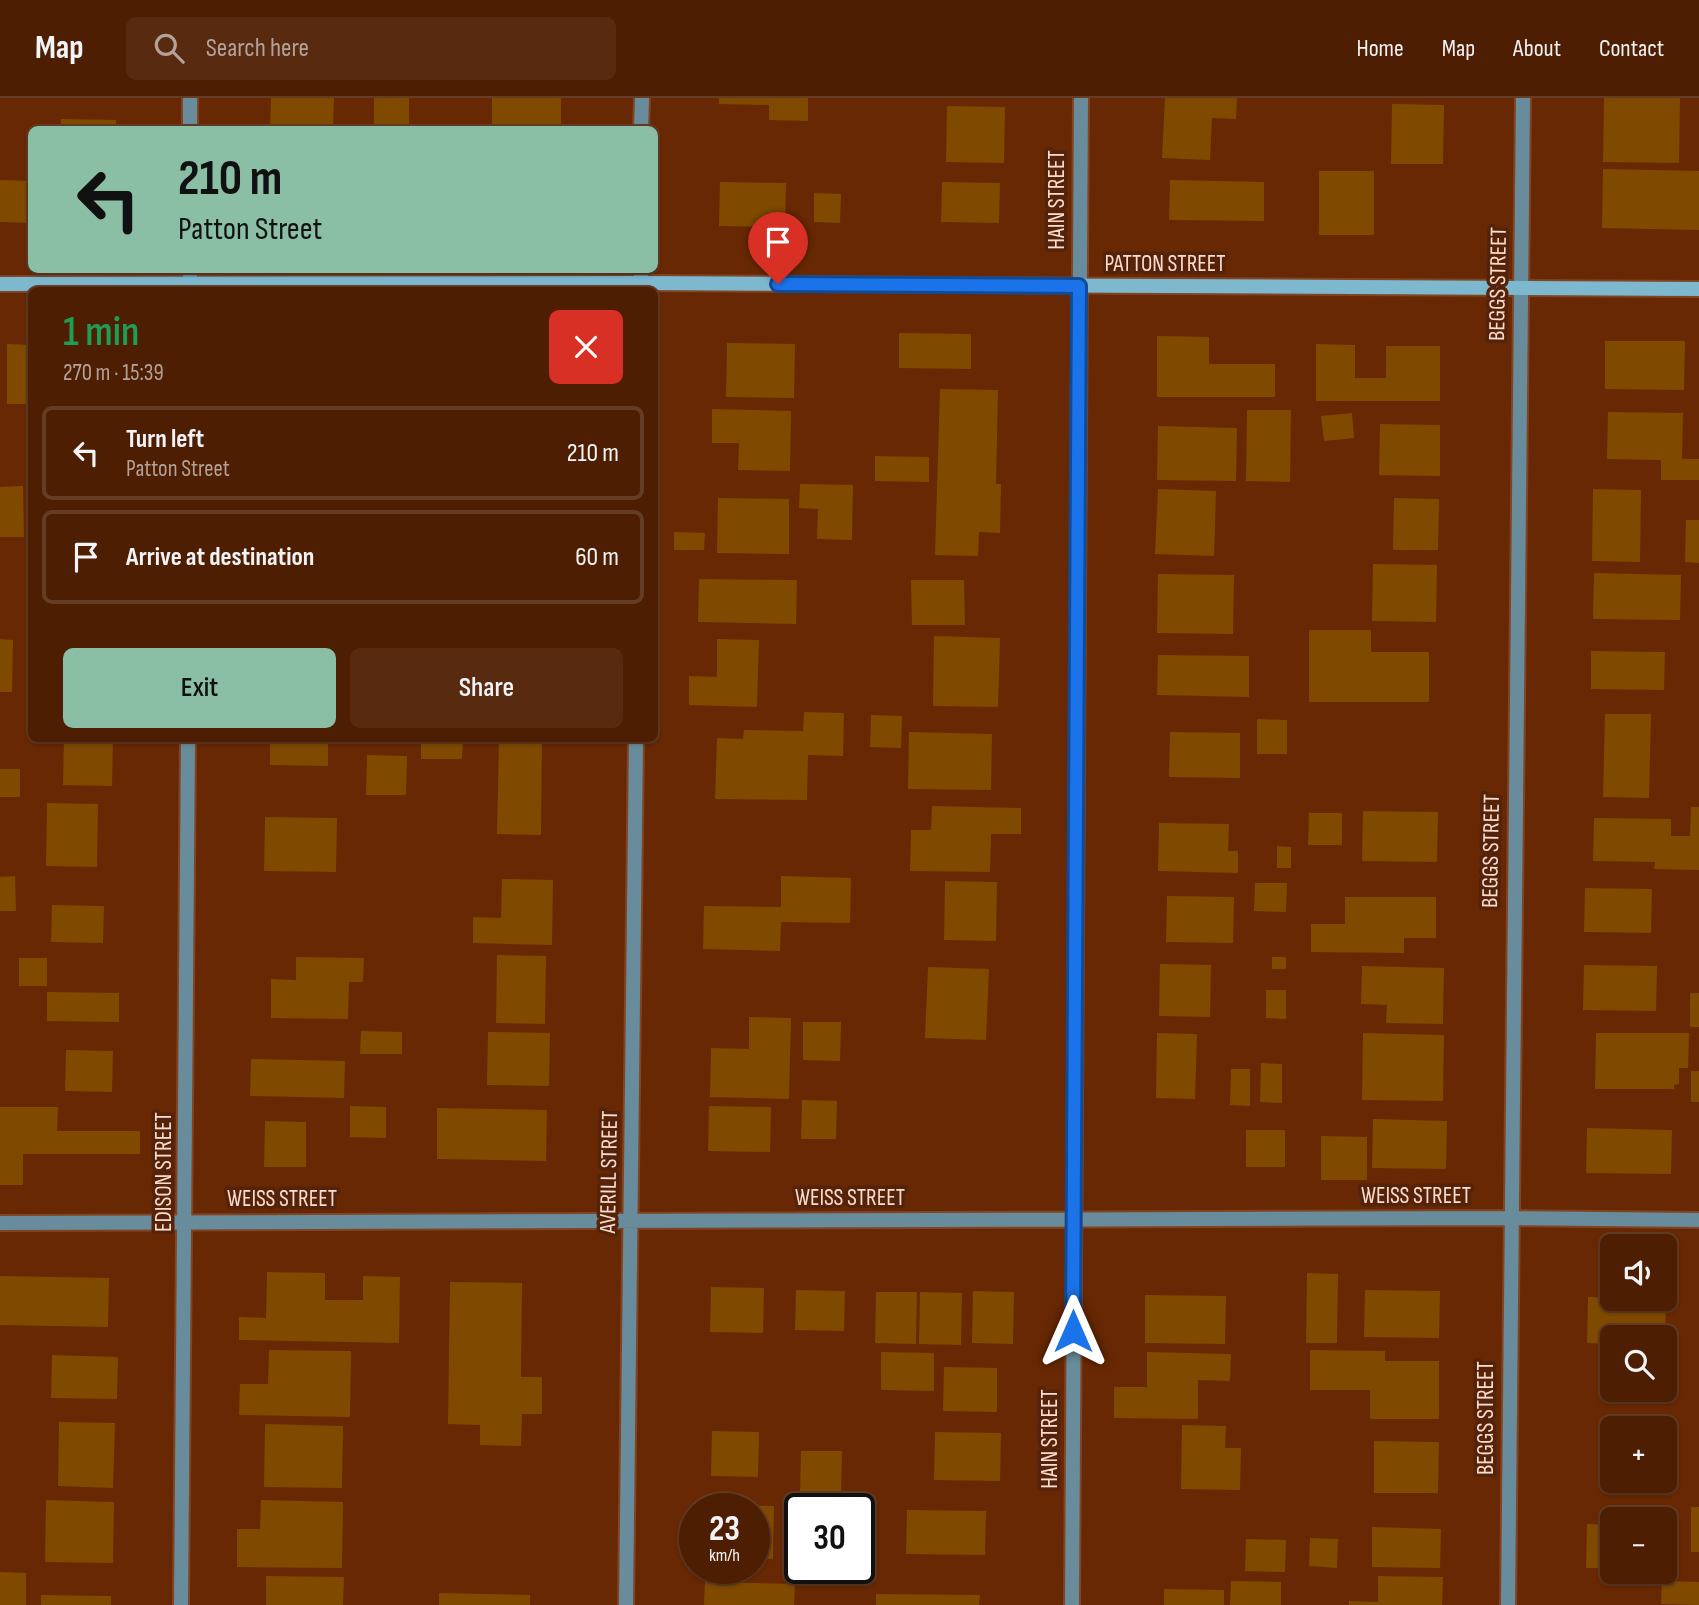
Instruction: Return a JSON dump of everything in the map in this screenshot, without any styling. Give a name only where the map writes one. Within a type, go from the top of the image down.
[{"type":"street","points":[[190,98],[190,126]]},
{"type":"street","points":[[642,98],[642,126]]},
{"type":"street","name":"HAIN STREET","points":[[1072,1605],[1081,98]]},
{"type":"street","name":"BEGGS STREET","points":[[1508,1605],[1523,98]]},
{"type":"street","name":"PATTON STREET","points":[[254,287],[641,281],[1699,289]]},
{"type":"street","name":"PATTON STREET","points":[[0,284],[142,287]]},
{"type":"street","name":"EDISON STREET","points":[[181,1605],[188,742]]},
{"type":"street","name":"AVERILL STREET","points":[[626,1605],[636,742]]},
{"type":"street","name":"WEISS STREET","points":[[0,1223],[1510,1218],[1699,1220]]},
{"type":"building","points":[[271,98],[334,98],[333,126],[270,126]]},
{"type":"building","points":[[374,98],[409,98],[409,126],[374,126]]},
{"type":"building","points":[[492,98],[561,98],[561,126],[492,126]]},
{"type":"building","points":[[719,98],[808,98],[808,121],[769,120],[769,105],[719,104]]},
{"type":"building","points":[[1165,98],[1237,98],[1236,119],[1212,118],[1210,160],[1162,158]]},
{"type":"building","points":[[1604,98],[1680,98],[1679,163],[1603,162]]},
{"type":"building","points":[[1392,104],[1444,105],[1443,164],[1391,164]]},
{"type":"building","points":[[947,106],[1005,107],[1004,163],[946,162]]},
{"type":"building","points":[[61,119],[116,120],[116,126],[61,126]]},
{"type":"building","points":[[1603,169],[1699,171],[1699,230],[1602,228]]},
{"type":"building","points":[[1319,171],[1374,171],[1374,235],[1319,235]]},
{"type":"building","points":[[0,180],[28,181],[28,223],[0,222]]},
{"type":"building","points":[[1170,180],[1264,182],[1264,221],[1169,220]]},
{"type":"building","points":[[720,182],[786,183],[785,227],[719,226]]},
{"type":"building","points":[[942,182],[1000,183],[999,223],[941,222]]},
{"type":"building","points":[[814,193],[841,194],[840,223],[814,222]]},
{"type":"building","points":[[899,333],[971,334],[971,369],[899,368]]},
{"type":"building","points":[[1157,336],[1209,337],[1209,364],[1275,364],[1275,397],[1157,397]]},
{"type":"building","points":[[1605,341],[1685,341],[1684,390],[1605,389]]},
{"type":"building","points":[[727,343],[795,344],[794,398],[726,397]]},
{"type":"building","points":[[7,344],[28,345],[28,404],[7,404]]},
{"type":"building","points":[[1316,344],[1355,345],[1355,378],[1386,378],[1386,346],[1440,346],[1440,401],[1316,401]]},
{"type":"building","points":[[940,389],[998,390],[996,484],[1001,484],[1000,533],[979,532],[978,556],[935,555]]},
{"type":"building","points":[[712,409],[791,411],[790,471],[738,470],[739,443],[712,443]]},
{"type":"building","points":[[1247,410],[1291,410],[1290,482],[1246,481]]},
{"type":"building","points":[[1608,412],[1683,413],[1682,459],[1699,459],[1699,480],[1661,480],[1661,460],[1607,459]]},
{"type":"building","points":[[1352,413],[1354,438],[1324,441],[1321,416]]},
{"type":"building","points":[[1380,424],[1440,425],[1440,476],[1379,475]]},
{"type":"building","points":[[1158,426],[1237,428],[1236,481],[1157,480]]},
{"type":"building","points":[[875,456],[929,457],[929,482],[875,481]]},
{"type":"building","points":[[800,484],[853,485],[852,540],[817,539],[818,509],[799,508]]},
{"type":"building","points":[[23,486],[24,537],[0,537],[0,487]]},
{"type":"building","points":[[1158,489],[1216,491],[1214,556],[1155,554]]},
{"type":"building","points":[[1593,489],[1641,490],[1640,562],[1592,561]]},
{"type":"building","points":[[718,498],[789,499],[789,554],[717,553]]},
{"type":"building","points":[[1394,498],[1439,499],[1438,550],[1393,550]]},
{"type":"building","points":[[1686,520],[1699,520],[1699,563],[1685,562]]},
{"type":"building","points":[[674,532],[705,533],[704,550],[674,550]]},
{"type":"building","points":[[1373,564],[1437,565],[1436,622],[1372,621]]},
{"type":"building","points":[[1594,573],[1681,575],[1680,620],[1593,619]]},
{"type":"building","points":[[1158,574],[1234,575],[1233,634],[1157,633]]},
{"type":"building","points":[[699,579],[797,580],[796,624],[698,622]]},
{"type":"building","points":[[911,580],[964,580],[965,625],[912,625]]},
{"type":"building","points":[[1309,630],[1371,630],[1371,652],[1429,652],[1429,702],[1309,702]]},
{"type":"building","points":[[934,636],[1000,638],[998,707],[933,706]]},
{"type":"building","points":[[0,639],[13,640],[12,692],[0,692]]},
{"type":"building","points":[[717,639],[759,640],[757,707],[689,705],[689,676],[717,677]]},
{"type":"building","points":[[1591,651],[1665,652],[1664,690],[1591,689]]},
{"type":"building","points":[[1158,655],[1249,656],[1249,697],[1157,695]]},
{"type":"building","points":[[804,712],[844,713],[843,756],[808,755],[807,800],[715,799],[717,738],[743,739],[744,730],[803,731]]},
{"type":"building","points":[[1605,714],[1651,714],[1649,798],[1603,797]]},
{"type":"building","points":[[871,715],[902,716],[901,748],[870,747]]},
{"type":"building","points":[[1257,719],[1287,720],[1287,754],[1257,754]]},
{"type":"building","points":[[909,732],[992,734],[991,790],[908,789]]},
{"type":"building","points":[[1170,732],[1240,733],[1240,778],[1169,777]]},
{"type":"building","points":[[64,742],[113,742],[112,786],[63,785]]},
{"type":"building","points":[[270,742],[328,742],[328,766],[270,765]]},
{"type":"building","points":[[421,742],[463,742],[462,759],[421,759]]},
{"type":"building","points":[[499,742],[542,742],[541,835],[497,834]]},
{"type":"building","points":[[367,755],[407,756],[406,795],[366,795]]},
{"type":"building","points":[[0,769],[20,769],[20,797],[0,797]]},
{"type":"building","points":[[47,803],[98,804],[97,867],[46,866]]},
{"type":"building","points":[[932,806],[1021,808],[1021,834],[991,834],[990,872],[910,871],[911,830],[931,830]]},
{"type":"building","points":[[1691,807],[1699,807],[1699,870],[1654,869],[1655,862],[1593,861],[1594,818],[1671,819],[1671,836],[1690,836]]},
{"type":"building","points":[[1363,811],[1438,812],[1437,862],[1362,861]]},
{"type":"building","points":[[1309,813],[1342,813],[1342,845],[1308,845]]},
{"type":"building","points":[[265,817],[337,818],[336,872],[264,871]]},
{"type":"building","points":[[1159,823],[1229,824],[1228,851],[1238,851],[1238,873],[1158,871]]},
{"type":"building","points":[[1277,846],[1291,847],[1291,868],[1277,868]]},
{"type":"building","points":[[15,876],[16,911],[0,911],[0,877]]},
{"type":"building","points":[[781,876],[851,878],[850,923],[781,922],[780,951],[703,949],[704,906],[781,907]]},
{"type":"building","points":[[502,879],[553,880],[552,945],[473,943],[473,917],[501,918]]},
{"type":"building","points":[[945,881],[997,882],[996,941],[944,940]]},
{"type":"building","points":[[1255,883],[1287,883],[1286,912],[1254,911]]},
{"type":"building","points":[[1585,888],[1652,889],[1651,933],[1584,932]]},
{"type":"building","points":[[1167,896],[1234,897],[1233,943],[1166,942]]},
{"type":"building","points":[[1345,897],[1436,897],[1436,938],[1404,938],[1404,953],[1311,952],[1311,924],[1345,924]]},
{"type":"building","points":[[52,905],[104,906],[103,943],[51,942]]},
{"type":"building","points":[[497,955],[546,956],[545,1024],[496,1023]]},
{"type":"building","points":[[296,957],[364,958],[363,982],[349,982],[348,1019],[271,1018],[271,979],[296,980]]},
{"type":"building","points":[[1272,957],[1286,957],[1286,969],[1272,969]]},
{"type":"building","points":[[19,958],[47,958],[47,986],[19,986]]},
{"type":"building","points":[[1160,964],[1211,965],[1210,1017],[1159,1016]]},
{"type":"building","points":[[1584,965],[1657,966],[1656,1011],[1583,1010]]},
{"type":"building","points":[[1362,966],[1444,968],[1443,1024],[1386,1023],[1387,1005],[1361,1004]]},
{"type":"building","points":[[928,967],[989,969],[986,1040],[925,1038]]},
{"type":"building","points":[[1266,990],[1286,990],[1286,1019],[1266,1018]]},
{"type":"building","points":[[47,992],[119,993],[119,1022],[47,1021]]},
{"type":"building","points":[[1690,993],[1699,993],[1699,1027],[1690,1027]]},
{"type":"building","points":[[749,1017],[791,1018],[789,1099],[710,1097],[711,1048],[749,1049]]},
{"type":"building","points":[[803,1022],[841,1022],[840,1061],[803,1060]]},
{"type":"building","points":[[361,1031],[402,1032],[402,1054],[360,1054]]},
{"type":"building","points":[[488,1032],[550,1033],[549,1086],[487,1085]]},
{"type":"building","points":[[1157,1033],[1197,1034],[1195,1099],[1156,1098]]},
{"type":"building","points":[[1363,1033],[1444,1035],[1443,1101],[1362,1100]]},
{"type":"building","points":[[1596,1033],[1689,1033],[1688,1068],[1679,1068],[1679,1084],[1674,1085],[1674,1089],[1595,1089]]},
{"type":"building","points":[[66,1050],[113,1051],[112,1092],[65,1091]]},
{"type":"building","points":[[251,1059],[345,1061],[344,1098],[250,1096]]},
{"type":"building","points":[[1261,1063],[1282,1064],[1282,1103],[1260,1102]]},
{"type":"building","points":[[1231,1069],[1250,1069],[1250,1106],[1230,1105]]},
{"type":"building","points":[[1691,1071],[1699,1071],[1699,1102],[1691,1102]]},
{"type":"building","points":[[802,1100],[837,1101],[836,1139],[801,1139]]},
{"type":"building","points":[[350,1106],[386,1107],[386,1138],[350,1137]]},
{"type":"building","points":[[709,1106],[771,1107],[770,1152],[708,1151]]},
{"type":"building","points":[[0,1107],[58,1107],[57,1131],[140,1131],[140,1154],[23,1154],[23,1185],[0,1185]]},
{"type":"building","points":[[437,1108],[547,1110],[546,1161],[437,1159]]},
{"type":"building","points":[[1373,1119],[1447,1121],[1446,1169],[1372,1168]]},
{"type":"building","points":[[265,1121],[306,1122],[306,1167],[264,1167]]},
{"type":"building","points":[[1587,1128],[1672,1130],[1671,1174],[1586,1173]]},
{"type":"building","points":[[1246,1130],[1285,1130],[1285,1167],[1246,1167]]},
{"type":"building","points":[[1321,1136],[1367,1137],[1367,1180],[1321,1180]]},
{"type":"building","points":[[267,1272],[325,1273],[325,1300],[363,1300],[363,1276],[400,1277],[399,1343],[239,1340],[239,1317],[266,1318]]},
{"type":"building","points":[[1307,1273],[1338,1274],[1337,1343],[1306,1343]]},
{"type":"building","points":[[0,1276],[109,1278],[108,1327],[0,1325]]},
{"type":"building","points":[[450,1282],[522,1283],[521,1377],[542,1377],[542,1414],[522,1414],[521,1446],[480,1445],[480,1425],[448,1424]]},
{"type":"building","points":[[711,1287],[764,1288],[763,1333],[710,1332]]},
{"type":"building","points":[[796,1290],[845,1291],[844,1331],[795,1330]]},
{"type":"building","points":[[1365,1290],[1440,1291],[1439,1338],[1364,1337]]},
{"type":"building","points":[[973,1291],[1014,1292],[1013,1344],[972,1343]]},
{"type":"building","points":[[876,1292],[917,1292],[916,1344],[875,1343]]},
{"type":"building","points":[[920,1292],[962,1293],[961,1345],[919,1344]]},
{"type":"building","points":[[1145,1295],[1226,1296],[1225,1344],[1145,1343]]},
{"type":"building","points":[[1588,1297],[1600,1297],[1600,1311],[1666,1311],[1665,1325],[1600,1325],[1600,1344],[1587,1343]]},
{"type":"building","points":[[269,1350],[351,1351],[350,1417],[239,1415],[240,1384],[268,1384]]},
{"type":"building","points":[[1310,1350],[1385,1351],[1385,1361],[1439,1361],[1439,1419],[1370,1419],[1370,1390],[1310,1390]]},
{"type":"building","points":[[881,1352],[934,1353],[934,1391],[881,1390]]},
{"type":"building","points":[[1147,1352],[1231,1354],[1230,1381],[1198,1380],[1198,1419],[1114,1418],[1114,1387],[1147,1387]]},
{"type":"building","points":[[52,1355],[118,1357],[117,1399],[51,1398]]},
{"type":"building","points":[[944,1367],[997,1368],[997,1412],[943,1411]]},
{"type":"building","points":[[59,1422],[115,1423],[113,1488],[58,1486]]},
{"type":"building","points":[[265,1424],[343,1426],[342,1488],[264,1487]]},
{"type":"building","points":[[1182,1425],[1226,1426],[1225,1448],[1241,1448],[1240,1490],[1181,1489]]},
{"type":"building","points":[[712,1431],[759,1432],[758,1477],[711,1476]]},
{"type":"building","points":[[935,1432],[1001,1433],[1000,1481],[934,1480]]},
{"type":"building","points":[[1374,1441],[1439,1442],[1438,1493],[1374,1493]]},
{"type":"building","points":[[801,1451],[842,1451],[841,1493],[800,1493]]},
{"type":"building","points":[[46,1500],[114,1502],[113,1563],[45,1562]]},
{"type":"building","points":[[261,1500],[343,1502],[342,1568],[237,1567],[237,1529],[260,1529]]},
{"type":"building","points":[[770,1506],[774,1506],[773,1559],[770,1559]]},
{"type":"building","points":[[1691,1507],[1699,1507],[1699,1552],[1691,1552]]},
{"type":"building","points":[[907,1510],[986,1511],[985,1555],[906,1554]]},
{"type":"building","points":[[1587,1524],[1600,1525],[1600,1568],[1586,1568]]},
{"type":"building","points":[[1372,1527],[1441,1529],[1440,1568],[1372,1567]]},
{"type":"building","points":[[1310,1538],[1338,1539],[1337,1568],[1309,1566]]},
{"type":"building","points":[[1246,1539],[1286,1540],[1285,1572],[1245,1571]]},
{"type":"building","points":[[0,1572],[26,1573],[26,1605],[0,1605]]},
{"type":"building","points":[[266,1576],[344,1577],[343,1605],[266,1605]]},
{"type":"building","points":[[1378,1576],[1443,1577],[1442,1605],[1349,1605],[1349,1601],[1378,1602]]},
{"type":"building","points":[[1231,1581],[1281,1582],[1281,1605],[1230,1605]]},
{"type":"building","points":[[1699,1582],[1699,1605],[1661,1604],[1662,1584]]},
{"type":"building","points":[[705,1584],[795,1584],[794,1605],[704,1605]]},
{"type":"building","points":[[1164,1589],[1224,1590],[1224,1605],[1164,1605]]},
{"type":"building","points":[[439,1593],[530,1595],[530,1605],[439,1605]]},
{"type":"building","points":[[876,1594],[980,1595],[979,1605],[876,1605]]},
{"type":"building","points":[[41,1595],[111,1596],[111,1605],[41,1605]]},
{"type":"route","points":[[778,284],[1079,286],[1073,1331]]}]
